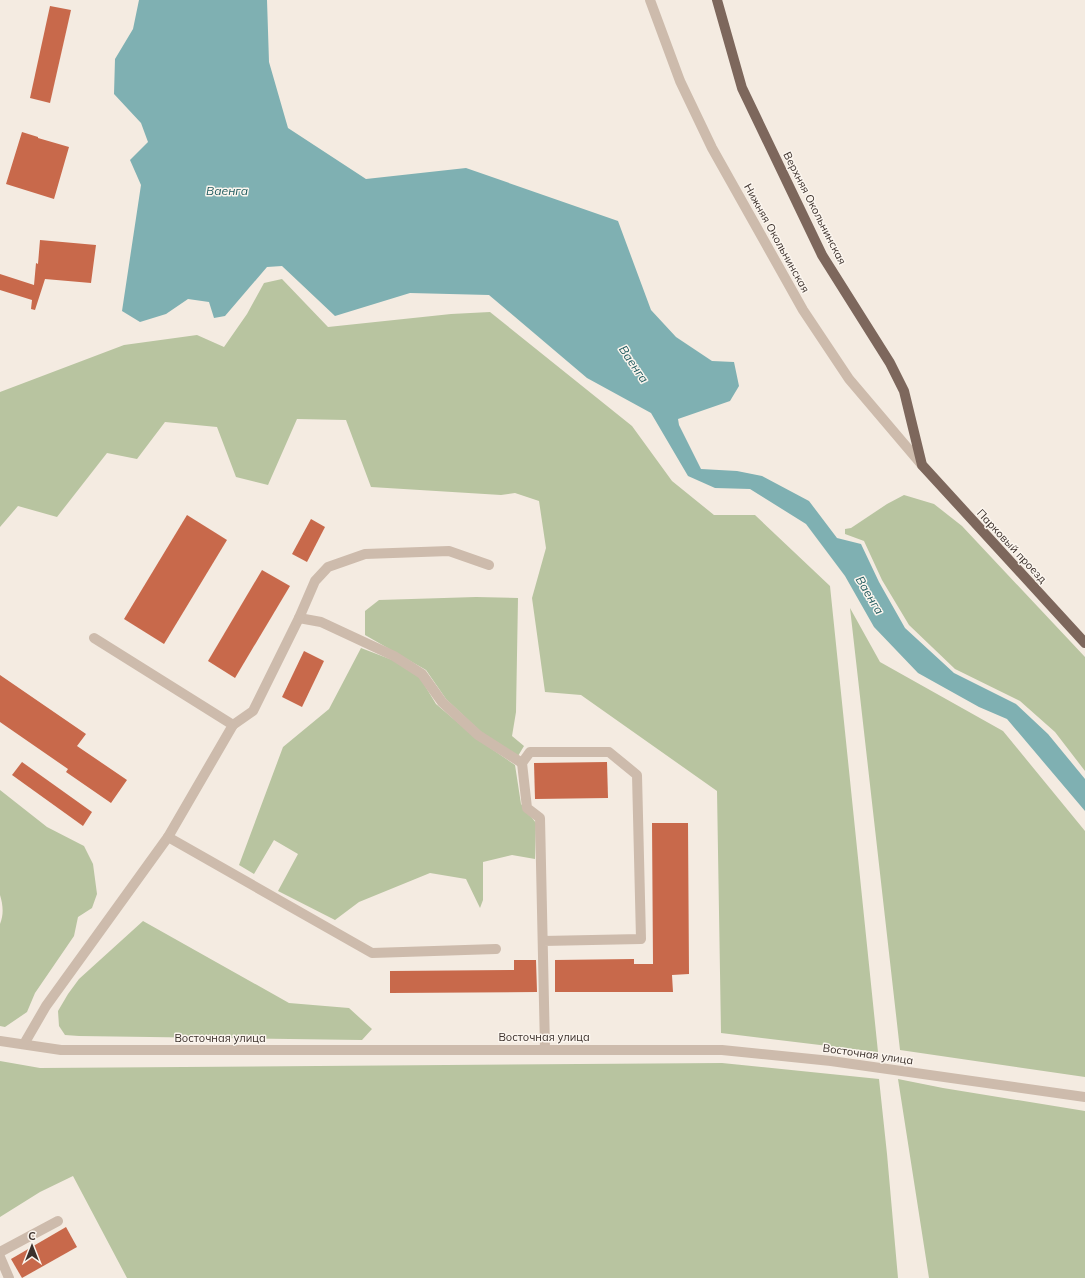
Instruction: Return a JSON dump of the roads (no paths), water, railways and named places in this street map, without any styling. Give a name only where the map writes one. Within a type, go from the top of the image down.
[{"type":"main road","name":"Верхняя Окольнинская","points":[[717,0],[742,88],[822,255],[890,363],[904,390],[922,465]]},
{"type":"main road","name":"Парковый проезд","points":[[922,465],[1085,643]]},
{"type":"street","name":"Нижняя Окольнинская","points":[[650,0],[680,81],[712,148],[803,310],[849,379],[922,465]]},
{"type":"street","points":[[24,1044],[46,1006],[168,837],[233,725],[253,711],[300,618],[315,581],[328,567],[365,554],[449,551],[489,564]]},
{"type":"street","points":[[300,618],[321,622],[394,656],[422,674],[442,702],[478,735],[522,763]]},
{"type":"street","points":[[94,638],[233,725]]},
{"type":"street","points":[[543,941],[641,939],[637,775],[608,752],[530,752],[522,763],[527,808],[540,818],[543,941],[546,1049]]},
{"type":"street","points":[[168,837],[244,882],[372,953],[496,949]]},
{"type":"street","name":"Восточная улица","points":[[0,1040],[61,1050],[722,1050],[831,1061],[1085,1097]]},
{"type":"street","points":[[0,1252],[58,1221]]},
{"type":"street","points":[[0,1257],[9,1278]]},
{"type":"water","name":"Ваенга","points":[[139,0],[267,0],[269,62],[288,128],[366,179],[466,168],[618,221],[651,310],[676,337],[712,361],[734,362],[739,386],[730,401],[678,419],[679,425],[701,469],[737,471],[762,476],[809,501],[837,538],[861,544],[879,582],[905,628],[954,673],[1016,704],[1048,734],[1085,779],[1085,811],[1007,719],[979,707],[918,673],[874,627],[845,576],[806,524],[750,489],[715,488],[688,476],[651,413],[587,378],[489,295],[410,293],[335,316],[282,266],[267,267],[225,316],[214,318],[209,302],[188,299],[166,314],[140,322],[122,311],[141,185],[130,160],[148,142],[141,123],[114,94],[115,59],[133,29]]}]
